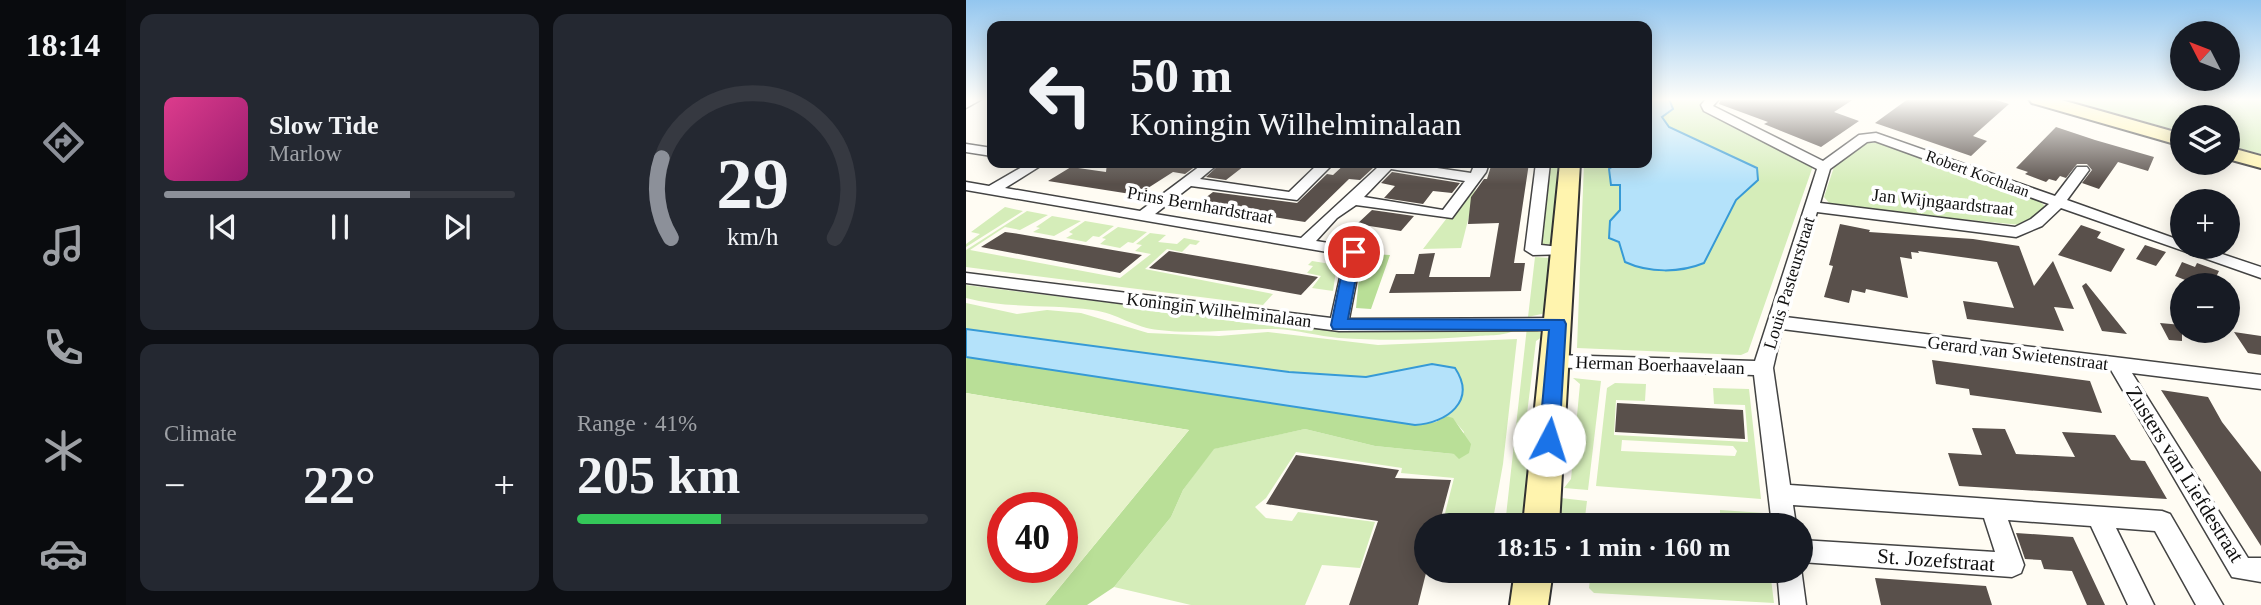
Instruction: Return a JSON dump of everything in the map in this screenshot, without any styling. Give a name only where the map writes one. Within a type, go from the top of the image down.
[{"type":"main road","points":[[2137,127],[2170,137]]},
{"type":"main road","name":"Herman Boerhaavelaan","points":[[1556,362],[1558,324]]},
{"type":"street","points":[[1746,127],[1824,167]]},
{"type":"street","name":"Robert Kochlaan","points":[[1824,167],[1864,138],[1876,137],[2170,241]]},
{"type":"street","points":[[966,148],[987,151]]},
{"type":"street","points":[[2240,156],[2261,162]]},
{"type":"street","name":"Louis Pasteurstraat","points":[[1783,513],[1763,368],[1824,167]]},
{"type":"street","points":[[992,190],[1029,168]]},
{"type":"street","points":[[1145,214],[1205,168]]},
{"type":"street","points":[[1188,181],[1292,197],[1323,168]]},
{"type":"street","points":[[1306,242],[1332,215],[1353,200],[1380,168]]},
{"type":"street","points":[[1414,168],[1474,178]]},
{"type":"street","points":[[1353,200],[1447,215],[1479,168]]},
{"type":"street","points":[[1542,168],[1533,250],[1563,251]]},
{"type":"street","name":"Herman Boerhaavelaan","points":[[1558,324],[1570,168]]},
{"type":"street","points":[[2059,202],[2082,170]]},
{"type":"street","name":"Prins Bernhardstraat","points":[[966,186],[1145,214],[1354,252],[1339,325]]},
{"type":"street","name":"Jan Wijngaardstraat","points":[[1812,207],[2016,232],[2030,228],[2059,202]]},
{"type":"street","name":"Robert Kochlaan","points":[[2221,259],[2261,273]]},
{"type":"street","name":"Koningin Wilhelminalaan","points":[[966,278],[1339,325],[1558,324]]},
{"type":"street","name":"Gerard van Swietenstraat","points":[[1775,322],[2261,382]]},
{"type":"street","name":"Herman Boerhaavelaan","points":[[1542,513],[1556,362],[1763,368]]},
{"type":"street","name":"Zusters van Liefdestraat","points":[[2118,366],[2241,569],[2261,570]]},
{"type":"street","points":[[1781,494],[2162,520],[2210,605]]},
{"type":"street","name":"St. Jozefstraat","points":[[1813,552],[2012,565],[1992,508]]},
{"type":"street","points":[[2098,516],[2141,605]]},
{"type":"street","points":[[1790,583],[1793,605]]},
{"type":"green space","points":[[1652,127],[1738,127],[1813,166],[1748,352],[1741,355],[1577,348],[1584,168],[1652,168]]},
{"type":"green space","points":[[2240,127],[2261,127],[2261,154],[2240,148]]},
{"type":"green space","points":[[1866,143],[1883,143],[2034,196],[2045,206],[2035,218],[2021,225],[1846,208],[1830,204],[1824,197],[1834,167]]},
{"type":"green space","points":[[1550,168],[1559,168],[1553,245],[1542,244]]},
{"type":"green space","points":[[1476,188],[1461,248],[1423,249],[1450,214],[1456,214]]},
{"type":"green space","points":[[1005,207],[1023,211],[966,247],[966,244],[980,234],[971,232]]},
{"type":"green space","points":[[1027,211],[1048,215],[1020,230],[1005,227],[970,250],[1120,278],[1151,254],[1135,251],[1142,245],[1136,244],[1150,233],[1166,235],[1158,242],[1177,244],[1184,238],[1200,241],[1196,245],[1190,244],[1182,252],[1167,249],[1145,269],[1273,294],[1263,305],[966,267],[966,250]]},
{"type":"green space","points":[[1052,216],[1081,221],[1054,236],[1033,232]]},
{"type":"green space","points":[[1085,221],[1114,226],[1099,237],[1093,236],[1086,242],[1066,238],[1073,234],[1069,232]]},
{"type":"green space","points":[[1118,227],[1147,232],[1133,243],[1128,242],[1120,248],[1100,244],[1106,239],[1102,238]]},
{"type":"green space","points":[[1372,254],[1390,255],[1371,309],[1356,308],[1361,258]]},
{"type":"green space","points":[[1535,257],[1550,258],[1546,313],[1528,317]]},
{"type":"green space","points":[[1312,261],[1337,265],[1333,291],[1312,288],[1321,276],[1307,273],[1313,266],[1308,265]]},
{"type":"green space","points":[[966,285],[1322,329],[1518,328],[1499,335],[1408,340],[1339,338],[1276,329],[1173,331],[1150,329],[1093,310],[998,304],[966,298]]},
{"type":"green space","points":[[966,303],[1017,314],[1047,310],[1081,313],[1148,333],[1219,336],[1268,332],[1378,345],[1517,339],[1503,464],[1494,513],[1445,513],[1454,478],[1401,473],[1402,468],[1296,452],[1266,498],[1255,507],[1266,518],[1292,521],[1298,512],[1375,522],[1360,568],[1322,565],[1305,605],[1191,605],[1114,587],[1171,517],[1183,490],[1213,449],[1305,429],[1375,446],[1454,454],[1464,432],[1453,419],[1446,416],[1456,407],[1432,364],[1366,377],[1289,372],[966,329]]},
{"type":"green space","points":[[1527,327],[1542,333],[1542,337],[1536,341],[1521,462],[1531,470],[1526,513],[1506,513]]},
{"type":"green space","points":[[966,357],[1415,425],[1436,422],[1446,416],[1453,418],[1471,444],[1469,453],[1459,459],[1454,454],[1375,446],[1305,429],[1214,449],[1183,490],[1171,517],[1114,587],[1087,605],[1045,605],[1063,583],[1078,583],[1078,565],[1189,430],[966,393]]},
{"type":"green space","points":[[1573,378],[1601,381],[1588,490],[1564,488],[1571,479],[1580,384]]},
{"type":"green space","points":[[1615,383],[1646,384],[1645,401],[1616,400],[1614,435],[1748,442],[1745,405],[1714,404],[1713,388],[1749,389],[1761,499],[1596,486],[1607,388]],"holes":[[[1622,440],[1733,446],[1737,451],[1735,456],[1621,451]]]},
{"type":"green space","points":[[966,393],[1189,430],[1078,565],[1078,492],[987,492],[987,583],[1063,583],[1045,605],[966,605]]},
{"type":"green space","points":[[1561,498],[1587,501],[1586,513],[1560,513]]},
{"type":"green space","points":[[1720,510],[1764,513],[1720,513]]},
{"type":"green space","points":[[1590,583],[1772,583],[1774,603],[1594,593],[1589,588]]},
{"type":"water","points":[[1652,127],[1670,127],[1757,168],[1758,180],[1736,200],[1704,263],[1685,269],[1664,270],[1634,266],[1625,262],[1619,242],[1609,238],[1610,221],[1620,210],[1620,185],[1611,185],[1609,169],[1652,168]]},
{"type":"water","points":[[966,329],[1289,372],[1366,377],[1432,364],[1455,368],[1463,391],[1455,408],[1448,415],[1415,425],[966,357]]},
{"type":"building","points":[[1772,127],[1850,127],[1821,147]]},
{"type":"building","points":[[1887,127],[1983,127],[1973,136],[1987,141],[1971,156]]},
{"type":"building","points":[[2056,127],[2154,157],[2148,171],[2118,162],[2099,189],[2082,183],[2092,170],[2087,164],[2077,164],[2066,178],[2060,176],[2056,181],[2049,179],[2046,182],[2016,168]]},
{"type":"building","points":[[1069,168],[1106,172],[1106,168],[1193,168],[1185,174],[1173,172],[1137,195],[1048,181]]},
{"type":"building","points":[[1216,168],[1242,168],[1226,180],[1206,177]]},
{"type":"building","points":[[1341,168],[1373,168],[1360,180],[1349,179],[1305,222],[1196,205],[1213,192],[1297,203],[1327,174],[1333,175]]},
{"type":"building","points":[[1490,168],[1528,168],[1514,263],[1525,263],[1521,291],[1389,293],[1396,274],[1414,274],[1419,254],[1435,253],[1429,277],[1490,277],[1499,223],[1468,224],[1471,197],[1484,179],[1487,179]]},
{"type":"building","points":[[1392,172],[1460,183],[1452,193],[1433,191],[1423,204],[1384,198],[1395,186],[1381,183]]},
{"type":"building","points":[[1372,210],[1414,216],[1401,231],[1357,224]]},
{"type":"building","points":[[1840,224],[1870,230],[1869,232],[1973,239],[2019,246],[2034,286],[2053,261],[2074,309],[2054,307],[2064,331],[1967,319],[1963,301],[2014,308],[1997,262],[1918,251],[1919,253],[1911,252],[1912,259],[1900,257],[1908,298],[1866,289],[1865,293],[1852,290],[1849,303],[1824,297],[1833,266],[1829,265]]},
{"type":"building","points":[[2081,225],[2101,232],[2097,238],[2125,249],[2111,272],[2058,255]]},
{"type":"building","points":[[1005,232],[1142,255],[1120,273],[981,247]]},
{"type":"building","points":[[2145,245],[2166,252],[2156,266],[2136,259]]},
{"type":"building","points":[[1169,251],[1318,277],[1301,295],[1149,268]]},
{"type":"building","points":[[2182,262],[2195,267],[2197,263],[2219,271],[2218,273],[2176,273]]},
{"type":"building","points":[[2086,283],[2127,334],[2102,331],[2082,286]]},
{"type":"building","points":[[2160,323],[2170,324],[2169,340]]},
{"type":"building","points":[[2240,333],[2261,336],[2261,355],[2248,353],[2240,341]]},
{"type":"building","points":[[1932,360],[2090,381],[2102,413],[1970,395],[1969,389],[1936,384]]},
{"type":"building","points":[[2161,390],[2208,397],[2222,422],[2261,472],[2261,546]]},
{"type":"building","points":[[1617,403],[1743,410],[1745,439],[1615,432]]},
{"type":"building","points":[[1972,428],[2005,429],[2016,454],[2075,457],[2062,432],[2115,435],[2131,460],[2145,461],[2167,499],[1959,486],[1948,453],[1982,455]]},
{"type":"building","points":[[1296,455],[1399,470],[1395,478],[1451,480],[1442,513],[1414,513],[1414,583],[1424,583],[1418,605],[1349,605],[1378,521],[1266,504]]},
{"type":"building","points":[[2016,533],[2073,537],[2105,605],[2087,605],[2072,571],[2044,569],[2041,560],[2025,559]]},
{"type":"building","points":[[1875,578],[1986,586],[1992,605],[1881,605]]},
{"type":"route","points":[[1354,252],[1339,325],[1558,324],[1549,440]]}]
